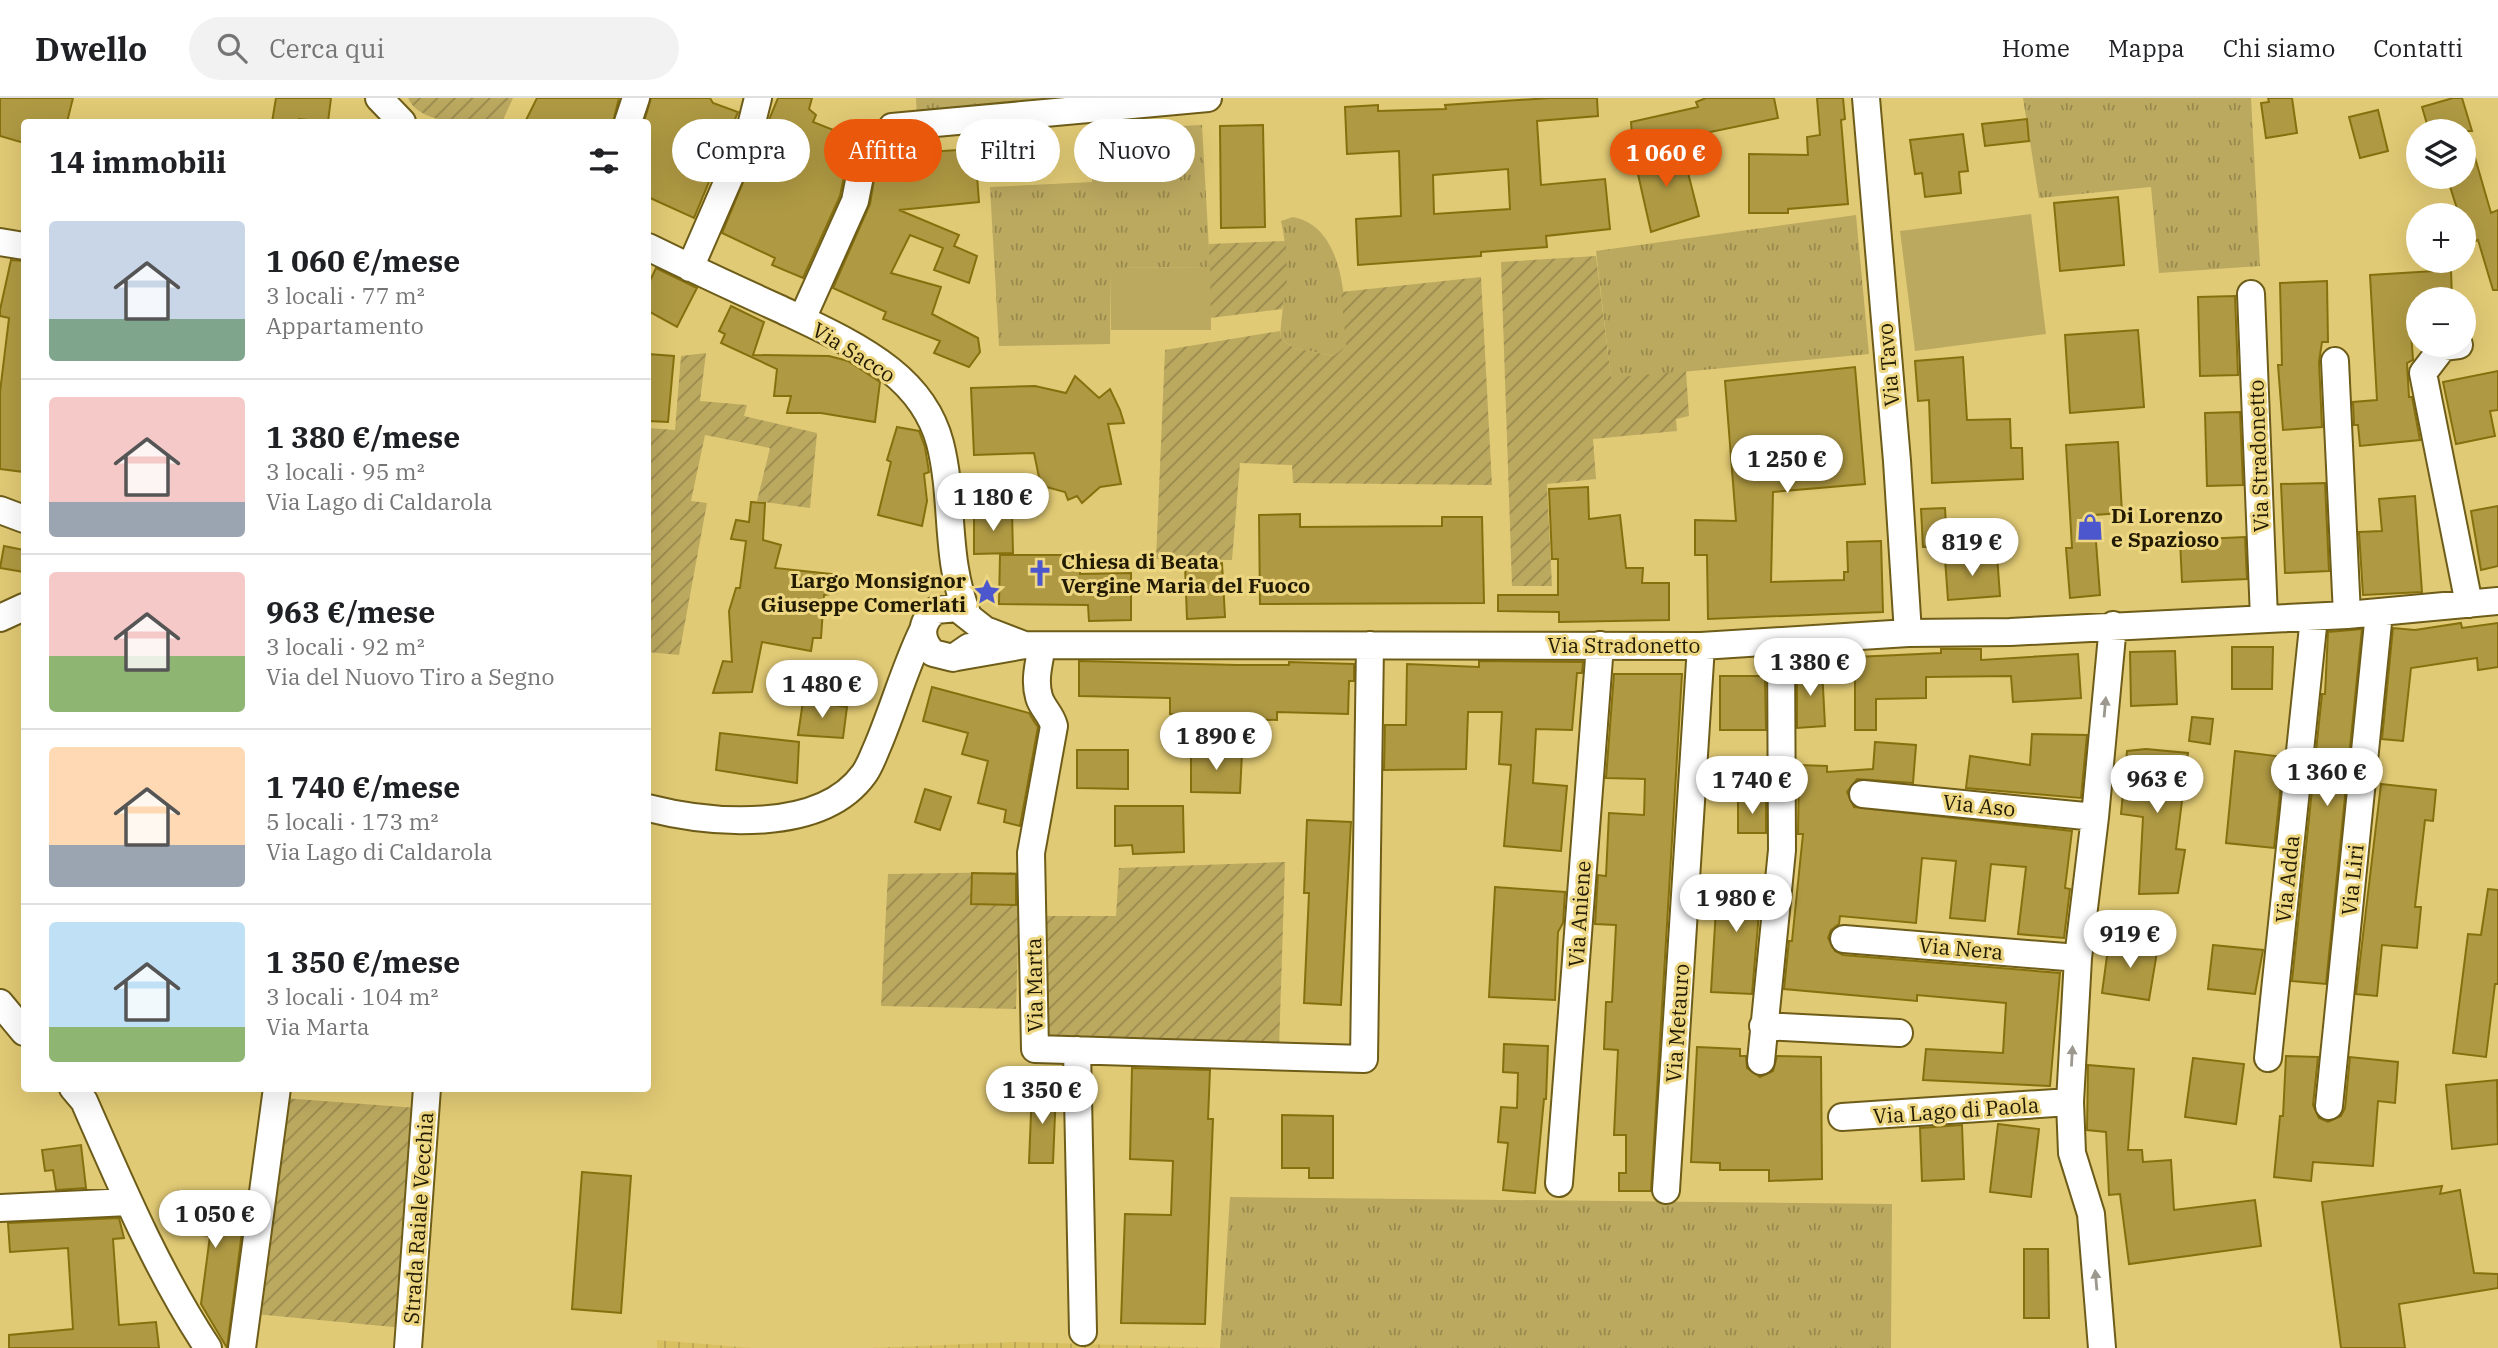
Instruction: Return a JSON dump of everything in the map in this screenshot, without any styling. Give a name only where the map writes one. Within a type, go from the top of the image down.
[{"type":"street","points":[[379,98],[399,119]]},
{"type":"street","points":[[629,119],[636,98]]},
{"type":"street","points":[[690,268],[750,130],[758,98]]},
{"type":"street","points":[[942,122],[1208,98]]},
{"type":"street","name":"Via Tavo","points":[[1866,98],[1897,461],[1908,633]]},
{"type":"street","points":[[802,319],[855,201],[859,182]]},
{"type":"street","points":[[0,242],[21,246]]},
{"type":"street","name":"Via Sacco","points":[[651,248],[802,319],[879,361],[923,403],[936,429],[942,454],[956,580],[970,620]]},
{"type":"street","name":"Via Stradonetto","points":[[2251,294],[2264,618]]},
{"type":"street","points":[[2435,357],[2423,373],[2469,604]]},
{"type":"street","points":[[2335,361],[2347,615]]},
{"type":"street","points":[[0,510],[21,518]]},
{"type":"street","name":"Via Sacco","points":[[927,622],[950,544]]},
{"type":"street","name":"Via Stradonetto","points":[[893,708],[918,681],[953,657],[1033,646],[1701,646],[1908,633],[2010,632],[2314,617],[2498,601]]},
{"type":"street","points":[[950,607],[970,620],[972,643],[953,657],[929,649],[927,622],[950,607]]},
{"type":"street","points":[[0,618],[21,608]]},
{"type":"street","name":"Via Liri","points":[[2329,1106],[2379,613]]},
{"type":"street","name":"Via Adda","points":[[2268,1058],[2314,617]]},
{"type":"street","name":"Via Stradonetto","points":[[970,620],[998,637],[1033,646]]},
{"type":"street","name":"Via Stradonetto","points":[[651,809],[670,814],[732,819],[793,817],[835,801],[865,773],[927,622]]},
{"type":"street","points":[[2102,1348],[2091,1214],[2072,1153],[2070,1102],[2077,958],[2095,817],[2113,625]]},
{"type":"street","points":[[1761,1061],[1782,850],[1781,642]]},
{"type":"street","points":[[1083,1332],[1077,1050],[1364,1059],[1370,645]]},
{"type":"street","name":"Via Aniene","points":[[1559,1183],[1600,645]]},
{"type":"street","name":"Via Marta","points":[[1033,646],[1040,699],[1051,715],[1054,726],[1031,853],[1035,1049],[1077,1050]]},
{"type":"street","name":"Via Metauro","points":[[1666,1190],[1701,646]]},
{"type":"street","name":"Via Aso","points":[[1863,794],[2095,817]]},
{"type":"street","name":"Via Nera","points":[[1844,939],[2077,958]]},
{"type":"street","points":[[0,1003],[21,1028]]},
{"type":"street","points":[[1763,1026],[1899,1033]]},
{"type":"street","points":[[76,1092],[84,1101],[129,1202],[188,1319],[208,1348]]},
{"type":"street","points":[[242,1348],[276,1092]]},
{"type":"street","name":"Strada Raiale Vecchia","points":[[408,1348],[427,1092]]},
{"type":"street","name":"Via Lago di Paola","points":[[1842,1117],[2070,1102]]},
{"type":"street","points":[[0,1208],[129,1202]]},
{"type":"shaded area","points":[[657,1340],[680,1342],[752,1348],[657,1348]]},
{"type":"shaded area","points":[[1017,1342],[1219,1348],[869,1348]]},
{"type":"green space","points":[[408,98],[513,98],[503,119],[436,119],[415,107]]},
{"type":"green space","points":[[916,98],[1081,98],[917,118]]},
{"type":"green space","points":[[2023,98],[2251,98],[2260,266],[2159,273],[2151,187],[2039,198]]},
{"type":"green space","points":[[1195,125],[1202,125],[1210,267],[1111,268],[1110,344],[999,346],[990,187],[1092,182],[1195,182]]},
{"type":"green space","points":[[2031,214],[2046,334],[1915,351],[1900,231]]},
{"type":"green space","points":[[1856,215],[1869,354],[1611,379],[1596,251]]},
{"type":"green space","points":[[1293,217],[1310,224],[1323,235],[1333,251],[1339,269],[1345,309],[1346,346],[1333,356],[1294,348],[1280,338],[1286,266],[1281,221]]},
{"type":"green space","points":[[1286,241],[1287,287],[1282,309],[1210,318],[1209,244]]},
{"type":"green space","points":[[1596,256],[1611,378],[1686,371],[1689,416],[1676,419],[1677,431],[1593,439],[1596,479],[1547,484],[1552,586],[1512,586],[1501,262]]},
{"type":"green space","points":[[1210,267],[1211,330],[1111,330],[1111,268]]},
{"type":"green space","points":[[1481,277],[1492,485],[1293,483],[1292,465],[1240,463],[1232,560],[1156,559],[1165,350],[1280,331],[1280,338],[1294,348],[1333,356],[1346,346],[1341,292]]},
{"type":"green space","points":[[706,353],[700,401],[747,405],[744,416],[817,433],[810,508],[757,501],[770,448],[705,435],[691,501],[707,503],[679,655],[651,652],[651,428],[675,430],[681,356]]},
{"type":"green space","points":[[1285,862],[1279,1049],[1046,1041],[1047,916],[1116,916],[1119,868]]},
{"type":"green space","points":[[1020,872],[1016,1009],[881,1006],[888,874]]},
{"type":"green space","points":[[283,1098],[417,1108],[404,1328],[255,1314]]},
{"type":"green space","points":[[1230,1197],[1892,1204],[1891,1348],[1220,1348]]},
{"type":"building","points":[[0,98],[73,98],[68,119],[21,119],[21,142],[0,136]]},
{"type":"building","points":[[276,98],[331,98],[328,119],[272,119]]},
{"type":"building","points":[[537,98],[619,98],[614,119],[526,119]]},
{"type":"building","points":[[651,98],[710,98],[713,103],[738,112],[735,119],[672,119],[672,182],[709,182],[694,218],[651,198],[651,119],[645,119]]},
{"type":"building","points":[[778,98],[812,98],[809,109],[816,115],[813,122],[824,126],[824,182],[843,182],[840,196],[803,278],[772,265],[775,258],[722,233],[743,182],[810,182],[810,119],[769,119]]},
{"type":"building","points":[[1550,98],[1597,98],[1598,116],[1537,121],[1541,185],[1605,179],[1610,229],[1546,236],[1547,247],[1481,252],[1481,256],[1358,265],[1356,219],[1401,216],[1399,151],[1347,154],[1345,107],[1378,105],[1378,111],[1446,109],[1445,105]],"holes":[[[1508,169],[1510,209],[1434,214],[1433,175]]]},
{"type":"building","points":[[1706,98],[1774,98],[1778,118],[1633,148],[1631,122],[1698,107],[1696,102]]},
{"type":"building","points":[[1817,98],[1843,98],[1845,119],[1841,120],[1848,204],[1788,209],[1788,213],[1749,213],[1749,154],[1808,155],[1807,137],[1820,135]]},
{"type":"building","points":[[2268,98],[2292,98],[2297,133],[2266,138],[2261,103],[2269,102]]},
{"type":"building","points":[[2462,98],[2468,119],[2426,119],[2422,107]]},
{"type":"building","points":[[2378,110],[2388,151],[2360,158],[2349,117]]},
{"type":"building","points":[[2027,119],[2029,141],[1985,146],[1982,124]]},
{"type":"building","points":[[1263,125],[1265,227],[1221,228],[1220,126]]},
{"type":"building","points":[[1963,134],[1968,171],[1959,172],[1961,193],[1925,197],[1922,173],[1915,174],[1910,140]]},
{"type":"building","points":[[956,150],[956,182],[977,182],[979,202],[899,210],[959,235],[954,246],[977,256],[969,283],[934,270],[943,248],[910,235],[891,273],[941,287],[932,314],[978,338],[980,352],[969,367],[934,353],[940,341],[883,319],[886,312],[833,288],[870,204],[874,182],[942,182],[942,151]]},
{"type":"building","points":[[1633,152],[1683,153],[1699,216],[1651,232]]},
{"type":"building","points":[[2476,161],[2491,213],[2498,210],[2498,290],[2493,290],[2478,240],[2476,241],[2476,203],[2455,203],[2451,189],[2476,189]]},
{"type":"building","points":[[2118,197],[2124,265],[2060,271],[2054,203]]},
{"type":"building","points":[[11,260],[21,261],[21,472],[0,469],[0,392],[9,318],[0,316]]},
{"type":"building","points":[[656,268],[697,288],[677,327],[651,313],[651,279]]},
{"type":"building","points":[[2451,273],[2452,287],[2406,287],[2406,357],[2413,357],[2413,360],[2407,363],[2409,397],[2412,397],[2420,440],[2360,446],[2358,425],[2354,425],[2353,402],[2377,400],[2370,275]]},
{"type":"building","points":[[2327,281],[2328,342],[2322,342],[2319,362],[2322,427],[2283,430],[2278,365],[2282,365],[2280,283]]},
{"type":"building","points":[[2235,296],[2238,375],[2200,376],[2198,297]]},
{"type":"building","points":[[731,306],[764,322],[753,355],[829,356],[848,361],[880,382],[875,422],[821,413],[787,413],[791,396],[774,396],[777,369],[721,343],[725,334],[719,331]]},
{"type":"building","points":[[2138,330],[2144,407],[2070,413],[2065,335]]},
{"type":"building","points":[[651,354],[674,356],[668,422],[651,421]]},
{"type":"building","points":[[1963,357],[1967,420],[2010,419],[2011,448],[2022,448],[2023,479],[1932,483],[1929,400],[1918,401],[1915,361]]},
{"type":"building","points":[[1855,367],[1865,484],[1773,492],[1771,582],[1844,580],[1844,572],[1848,572],[1847,542],[1881,541],[1883,612],[1708,619],[1707,555],[1695,555],[1695,520],[1736,521],[1725,381]]},
{"type":"building","points":[[2498,371],[2498,410],[2490,411],[2495,436],[2456,444],[2443,382]]},
{"type":"building","points":[[1075,376],[1099,398],[1110,389],[1120,410],[1124,423],[1108,424],[1121,484],[1100,487],[1082,503],[1077,496],[1068,500],[1065,492],[1046,487],[1039,477],[1034,453],[974,455],[971,388],[1035,386],[1066,393]]},
{"type":"building","points":[[2240,412],[2243,485],[2207,486],[2205,413]]},
{"type":"building","points":[[897,427],[919,431],[925,447],[929,472],[924,474],[927,501],[922,526],[878,515],[891,462],[887,460]]},
{"type":"building","points":[[2118,442],[2122,513],[2094,515],[2100,595],[2070,598],[2066,548],[2072,548],[2066,445]]},
{"type":"building","points":[[2325,483],[2329,571],[2285,573],[2281,484]]},
{"type":"building","points":[[1588,487],[1589,519],[1620,515],[1626,568],[1643,568],[1642,583],[1669,583],[1669,620],[1559,622],[1559,612],[1498,611],[1498,595],[1558,595],[1558,559],[1552,559],[1549,489]]},
{"type":"building","points":[[2415,496],[2422,592],[2363,595],[2359,532],[2382,531],[2379,499]]},
{"type":"building","points":[[751,502],[765,503],[763,540],[781,545],[775,568],[840,575],[837,593],[824,595],[821,638],[813,638],[811,651],[762,642],[752,692],[713,693],[723,661],[732,662],[729,611],[736,588],[740,588],[746,541],[731,539],[736,520],[749,522]]},
{"type":"building","points":[[2498,506],[2498,566],[2481,570],[2471,511]]},
{"type":"building","points":[[1945,508],[1947,546],[1923,547],[1921,509]]},
{"type":"building","points":[[1012,511],[1013,553],[974,554],[974,512]]},
{"type":"building","points":[[1300,514],[1300,527],[1442,526],[1442,517],[1482,517],[1484,603],[1260,604],[1259,515]]},
{"type":"building","points":[[2245,537],[2247,579],[2182,582],[2180,540]]},
{"type":"building","points":[[4,546],[21,549],[21,572],[0,568]]},
{"type":"building","name":"Chiesa di Beata Vergine Maria del Fuoco","points":[[1000,555],[1080,555],[1080,574],[1131,573],[1131,620],[1089,621],[1088,605],[999,604]]},
{"type":"building","points":[[1997,555],[2000,596],[1948,600],[1945,559]]},
{"type":"building","points":[[1222,563],[1225,617],[1187,619],[1185,565]]},
{"type":"building","points":[[2461,623],[2462,628],[2498,623],[2498,667],[2478,670],[2477,658],[2411,668],[2403,741],[2382,739],[2393,628],[2415,630]]},
{"type":"building","points":[[2362,629],[2326,984],[2292,981],[2322,694],[2325,694],[2328,632]]},
{"type":"building","points":[[2232,647],[2273,647],[2272,689],[2232,689]]},
{"type":"building","points":[[1941,649],[1981,649],[1981,660],[2078,654],[2081,698],[2013,702],[2011,676],[1926,677],[1926,698],[1876,699],[1876,730],[1855,730],[1855,657],[1941,653]]},
{"type":"building","points":[[2175,651],[2177,704],[2131,706],[2130,652]]},
{"type":"building","points":[[1079,661],[1237,665],[1289,665],[1289,662],[1354,664],[1354,681],[1349,681],[1348,714],[1277,712],[1277,720],[1236,719],[1236,715],[1170,714],[1170,698],[1079,696]]},
{"type":"building","points":[[1479,661],[1583,662],[1582,673],[1577,673],[1572,730],[1536,729],[1533,783],[1567,786],[1561,851],[1504,846],[1511,765],[1499,764],[1502,712],[1468,712],[1466,769],[1384,770],[1385,725],[1406,725],[1407,664],[1479,667]]},
{"type":"building","points":[[1822,668],[1825,726],[1797,728],[1797,669]]},
{"type":"building","points":[[1614,674],[1682,674],[1651,1191],[1619,1191],[1619,1173],[1626,1173],[1626,1135],[1614,1135],[1618,1050],[1604,1049],[1606,1002],[1612,1002],[1616,925],[1595,924],[1598,875],[1606,876],[1609,813],[1644,815],[1645,779],[1606,778]]},
{"type":"building","points":[[1720,676],[1765,676],[1766,730],[1720,730]]},
{"type":"building","points":[[932,687],[1029,713],[1038,727],[1020,826],[1004,822],[1006,810],[978,803],[988,761],[962,754],[968,733],[923,721]]},
{"type":"building","points":[[803,701],[847,707],[843,738],[798,735]]},
{"type":"building","points":[[2192,717],[2213,719],[2210,744],[2189,741]]},
{"type":"building","points":[[720,733],[799,742],[797,783],[716,770]]},
{"type":"building","points":[[2032,734],[2087,735],[2081,798],[1966,788],[1970,756],[2030,765]]},
{"type":"building","points":[[1875,742],[1916,745],[1913,783],[1857,779],[1847,792],[1854,807],[2072,831],[2065,888],[2070,889],[2064,938],[2018,934],[2026,867],[1991,864],[1985,921],[1950,918],[1956,861],[1922,858],[1916,923],[1840,916],[1839,924],[1831,930],[1828,938],[1835,951],[1843,955],[2060,973],[2050,1086],[1923,1080],[1926,1049],[2003,1053],[2006,1003],[1917,995],[1917,1001],[1784,989],[1789,941],[1792,941],[1803,834],[1798,834],[1799,765],[1827,766],[1827,772],[1873,769]]},
{"type":"building","points":[[2146,749],[2188,753],[2176,849],[2185,850],[2178,893],[2139,894],[2143,817],[2121,814],[2127,751]]},
{"type":"building","points":[[1077,750],[1128,750],[1128,789],[1077,788]]},
{"type":"building","points":[[2235,751],[2284,757],[2274,848],[2226,843]]},
{"type":"building","points":[[1191,752],[1242,753],[1240,793],[1191,792]]},
{"type":"building","points":[[2381,784],[2436,790],[2433,821],[2425,820],[2415,907],[2421,907],[2417,948],[2382,945],[2377,996],[2356,994]]},
{"type":"building","points":[[925,789],[951,797],[940,830],[915,822]]},
{"type":"building","points":[[1738,799],[1766,799],[1766,833],[1738,833]]},
{"type":"building","points":[[1115,806],[1183,806],[1184,852],[1133,854],[1132,845],[1115,846]]},
{"type":"building","points":[[1307,820],[1351,822],[1341,1005],[1304,1003],[1309,893],[1304,893]]},
{"type":"building","points":[[972,873],[1016,874],[1016,905],[971,904]]},
{"type":"building","points":[[1718,875],[1762,878],[1752,994],[1711,992]]},
{"type":"building","points":[[1495,887],[1565,892],[1563,923],[1558,932],[1555,1000],[1489,997]]},
{"type":"building","points":[[2488,889],[2498,890],[2498,984],[2495,984],[2486,1057],[2453,1053],[2468,934],[2481,935]]},
{"type":"building","points":[[2109,941],[2158,946],[2149,1000],[2102,993]]},
{"type":"building","points":[[2213,945],[2263,950],[2255,994],[2208,989]]},
{"type":"building","points":[[1504,1044],[1548,1046],[1546,1099],[1535,1193],[1503,1190],[1508,1143],[1498,1142],[1501,1107],[1517,1108],[1518,1073],[1503,1072]]},
{"type":"building","points":[[1697,1047],[1740,1049],[1740,1056],[1746,1056],[1747,1068],[1760,1077],[1773,1071],[1777,1056],[1821,1057],[1822,1179],[1769,1181],[1769,1170],[1720,1170],[1720,1163],[1691,1162]]},
{"type":"building","points":[[2286,1056],[2318,1057],[2313,1105],[2319,1118],[2328,1122],[2341,1116],[2345,1108],[2350,1057],[2398,1062],[2395,1103],[2378,1101],[2373,1166],[2313,1162],[2311,1181],[2274,1177],[2280,1116],[2283,1116]]},
{"type":"building","points":[[2193,1058],[2244,1064],[2236,1124],[2185,1117]]},
{"type":"building","points":[[2088,1065],[2134,1069],[2128,1150],[2142,1150],[2143,1162],[2171,1160],[2174,1210],[2255,1200],[2261,1246],[2129,1264],[2120,1194],[2109,1195],[2106,1132],[2087,1130]]},
{"type":"building","points":[[1132,1068],[1210,1070],[1208,1119],[1213,1119],[1205,1324],[1121,1323],[1125,1214],[1171,1215],[1173,1161],[1130,1159]]},
{"type":"building","points":[[2497,1080],[2498,1144],[2452,1149],[2446,1085]]},
{"type":"building","points":[[1032,1089],[1056,1090],[1053,1163],[1029,1163]]},
{"type":"building","points":[[1282,1115],[1333,1116],[1333,1178],[1309,1178],[1309,1168],[1282,1168]]},
{"type":"building","points":[[1998,1124],[2039,1129],[2031,1197],[1990,1192]]},
{"type":"building","points":[[1962,1125],[1964,1179],[1922,1181],[1920,1128]]},
{"type":"building","points":[[81,1145],[86,1188],[56,1190],[53,1170],[45,1171],[42,1150]]},
{"type":"building","points":[[582,1172],[631,1176],[621,1313],[572,1309]]},
{"type":"building","points":[[2442,1186],[2440,1194],[2460,1190],[2474,1273],[2498,1274],[2498,1288],[2399,1304],[2405,1348],[2341,1348],[2322,1202]]},
{"type":"building","points":[[178,1191],[246,1201],[227,1348],[201,1304],[210,1236],[173,1231]]},
{"type":"building","points":[[119,1218],[124,1238],[113,1239],[119,1325],[156,1322],[159,1348],[9,1348],[9,1335],[73,1329],[68,1248],[10,1252],[8,1223]]},
{"type":"building","points":[[2024,1249],[2048,1249],[2049,1318],[2024,1318]]},
{"type":"place","name":"Di Lorenzo e Spazioso","points":[[2090,527]]},
{"type":"place","name":"Chiesa di Beata Vergine Maria del Fuoco","points":[[1040,573]]},
{"type":"place","name":"Largo Monsignor Giuseppe Comerlati","points":[[987,592]]}]
